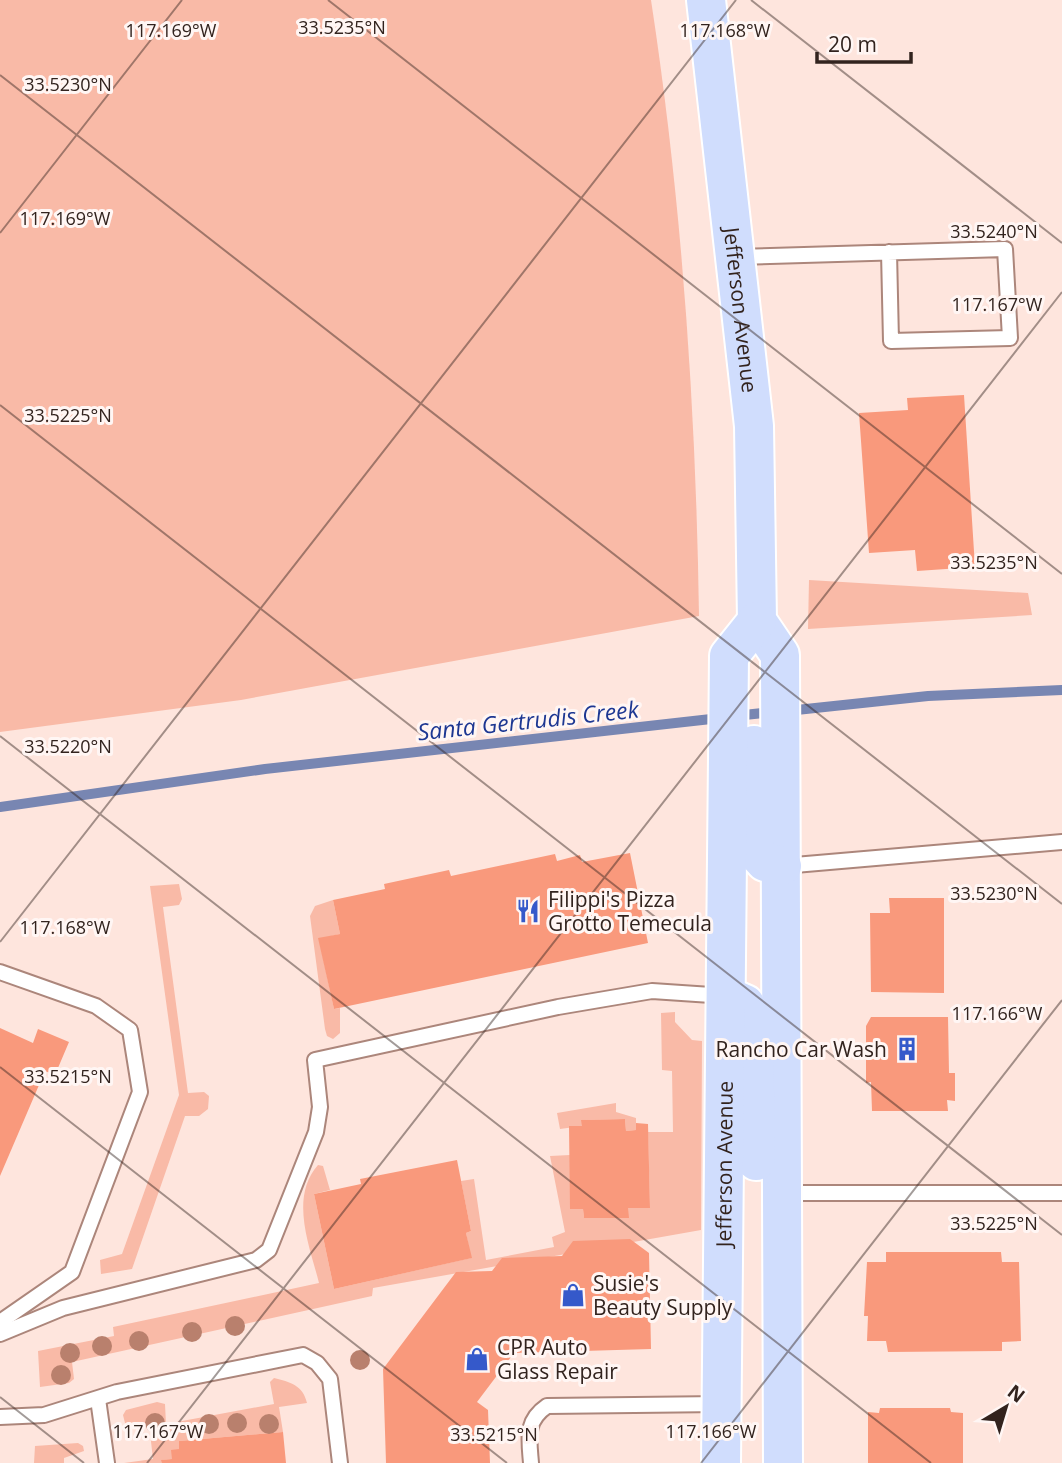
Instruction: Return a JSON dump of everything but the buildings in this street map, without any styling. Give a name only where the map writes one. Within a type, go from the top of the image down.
[{"type":"main road","name":"Jefferson Avenue","points":[[706,0],[754,426],[757,621],[779,655],[754,795],[726,996],[720,1463]]},
{"type":"main road","name":"Jefferson Avenue","points":[[757,621],[729,656],[729,679],[754,795],[782,866],[783,1463]]},
{"type":"main road","points":[[726,996],[745,1004],[754,1020],[756,1236],[767,1317],[783,1366]]},
{"type":"lane","points":[[735,257],[889,252],[1005,249],[1010,338],[891,341],[889,252]]},
{"type":"lane","points":[[782,866],[1062,842]]},
{"type":"lane","points":[[0,972],[96,1006],[130,1030],[139,1092],[72,1272],[0,1322]]},
{"type":"lane","points":[[0,1334],[62,1308],[256,1260],[269,1250],[316,1132],[320,1107],[315,1060],[558,1007],[652,991],[726,996]]},
{"type":"lane","points":[[783,1193],[1062,1193]]},
{"type":"lane","points":[[0,1417],[44,1415],[117,1392],[303,1354],[317,1363],[330,1379],[340,1463]]},
{"type":"lane","points":[[98,1399],[107,1463]]},
{"type":"lane","points":[[531,1463],[528,1428],[534,1415],[547,1406],[721,1404]]},
{"type":"shaded area","points":[[0,0],[651,0],[671,153],[686,307],[695,461],[699,616],[241,700],[0,732]]},
{"type":"shaded area","points":[[809,580],[1028,593],[1032,615],[808,629]]},
{"type":"shaded area","points":[[179,884],[182,899],[179,905],[163,907],[188,1093],[204,1092],[209,1096],[208,1109],[199,1116],[185,1116],[132,1269],[101,1274],[100,1260],[122,1254],[179,1095],[150,886]]},
{"type":"shaded area","points":[[333,900],[340,934],[319,939],[334,1009],[340,1008],[340,1033],[333,1039],[327,1036],[325,1029],[310,916],[315,906]]},
{"type":"shaded area","points":[[675,1012],[675,1022],[692,1040],[702,1041],[701,1230],[373,1288],[372,1296],[72,1362],[74,1379],[69,1383],[40,1387],[38,1351],[114,1336],[113,1327],[319,1283],[307,1239],[303,1207],[309,1178],[318,1165],[323,1166],[330,1190],[314,1194],[334,1289],[471,1258],[466,1233],[471,1231],[461,1181],[474,1179],[486,1260],[554,1247],[552,1237],[565,1232],[550,1156],[570,1155],[570,1209],[583,1209],[584,1218],[628,1218],[628,1208],[650,1208],[648,1132],[673,1132],[672,1071],[662,1070],[661,1013]]},
{"type":"shaded area","points":[[616,1103],[616,1112],[636,1118],[636,1130],[626,1131],[625,1119],[582,1120],[582,1126],[560,1129],[557,1113]]},
{"type":"shaded area","points":[[274,1378],[299,1388],[307,1403],[279,1407],[283,1432],[179,1441],[179,1449],[172,1459],[162,1460],[162,1463],[124,1463],[153,1459],[149,1424],[129,1426],[123,1415],[126,1410],[157,1402],[165,1404],[166,1424],[274,1404],[270,1382]]},
{"type":"shaded area","points":[[78,1443],[83,1446],[84,1451],[64,1458],[64,1463],[34,1463],[35,1446]]},
{"type":"waterway","name":"Santa Gertrudis Creek","points":[[787,711],[928,696],[1062,690]]},
{"type":"waterway","name":"Santa Gertrudis Creek","points":[[735,716],[772,712]]},
{"type":"waterway","name":"Santa Gertrudis Creek","points":[[0,807],[265,769],[720,718]]},
{"type":"place","name":"Filippi's Pizza Grotto Temecula","points":[[528,911]]},
{"type":"place","name":"Rancho Car Wash","points":[[907,1049]]},
{"type":"place","name":"Susie's Beauty Supply","points":[[573,1295]]},
{"type":"place","name":"CPR Auto Glass Repair","points":[[477,1359]]}]
